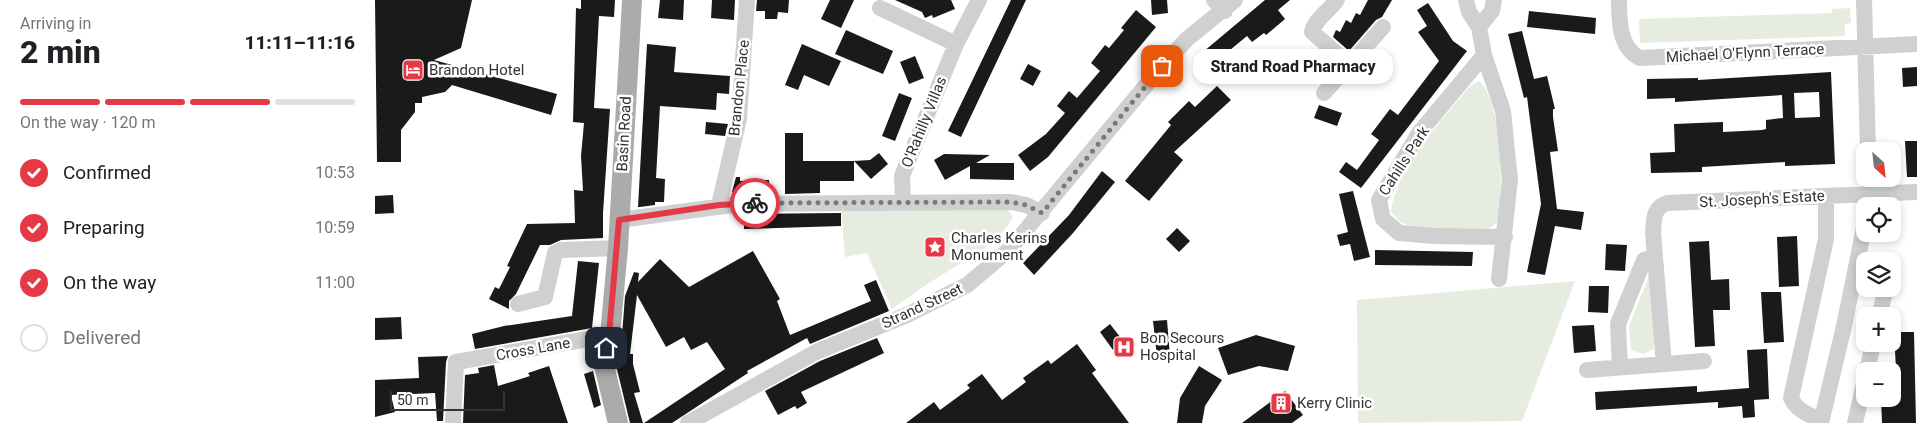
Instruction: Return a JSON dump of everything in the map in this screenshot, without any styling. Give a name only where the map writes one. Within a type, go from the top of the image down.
[{"type":"main road","name":"Basin Road","points":[[618,423],[603,361],[609,335],[617,258],[631,0]]},
{"type":"street","name":"Brandon Place","points":[[719,205],[739,119],[747,0]]},
{"type":"street","name":"O'Rahilly Villas","points":[[903,202],[903,176],[956,44],[979,0]]},
{"type":"street","points":[[1337,0],[1329,11],[1314,24],[1312,32],[1350,65]]},
{"type":"street","points":[[1466,0],[1469,12],[1479,27],[1484,55],[1503,111],[1510,180],[1499,279]]},
{"type":"street","points":[[1479,27],[1492,11],[1494,0]]},
{"type":"street","name":"Michael O'Flynn Terrace","points":[[1619,0],[1619,20],[1625,46],[1632,54],[1640,58],[1917,44]]},
{"type":"street","points":[[1864,0],[1868,142]]},
{"type":"street","name":"Strand Street","points":[[688,423],[816,352],[907,315],[967,285],[1010,249],[1042,213],[1162,66],[1187,39],[1225,4]]},
{"type":"street","points":[[880,8],[956,44]]},
{"type":"street","points":[[1324,93],[1383,27]]},
{"type":"street","name":"Cahills Park","points":[[1484,55],[1419,134],[1379,200],[1383,219],[1399,233],[1435,236],[1505,237]]},
{"type":"street","name":"St. Joseph's Estate","points":[[1664,364],[1653,233],[1655,213],[1660,206],[1667,203],[1917,192]]},
{"type":"street","points":[[1825,196],[1826,238],[1791,398],[1794,406],[1821,422],[1856,286]]},
{"type":"street","points":[[619,220],[719,205],[1011,202],[1026,205],[1042,213]]},
{"type":"street","points":[[518,304],[545,297],[553,256],[561,250],[617,258]]},
{"type":"street","points":[[1620,367],[1618,324],[1644,260],[1655,256]]},
{"type":"street","name":"Cross Lane","points":[[453,423],[456,362],[609,335]]},
{"type":"street","points":[[1587,370],[1704,361]]},
{"type":"street","points":[[1855,423],[1859,407]]},
{"type":"shaded area","points":[[1850,8],[1851,23],[1845,24],[1845,36],[1640,43],[1639,19],[1832,13],[1832,9]]},
{"type":"shaded area","points":[[1479,81],[1487,91],[1497,126],[1501,169],[1498,222],[1490,228],[1454,230],[1412,227],[1399,221],[1391,211],[1395,194],[1411,161],[1434,129],[1470,86]]},
{"type":"shaded area","points":[[841,208],[1007,208],[1013,218],[990,244],[892,309],[867,253],[845,257]]},
{"type":"shaded area","points":[[1649,276],[1653,279],[1654,349],[1643,354],[1631,350],[1629,326]]},
{"type":"shaded area","points":[[1575,281],[1522,421],[1358,423],[1357,300]]},
{"type":"building","name":"Brandon Hotel","points":[[375,0],[472,0],[461,48],[434,60],[557,94],[551,115],[452,85],[445,92],[422,97],[422,103],[415,103],[415,112],[401,130],[401,162],[377,162]]},
{"type":"building","points":[[581,0],[615,0],[614,17],[599,16],[594,108],[610,109],[603,238],[561,240],[550,245],[540,245],[516,294],[509,301],[509,309],[489,299],[495,287],[499,289],[510,267],[507,266],[527,224],[575,223],[574,190],[583,191],[581,156],[584,123],[573,122],[576,8],[581,9]]},
{"type":"building","points":[[660,0],[684,0],[683,20],[658,18]]},
{"type":"building","points":[[712,0],[735,0],[734,20],[711,18]]},
{"type":"building","points":[[757,0],[789,0],[788,13],[778,12],[777,19],[765,19],[765,11],[756,11]]},
{"type":"building","points":[[830,0],[854,0],[841,28],[821,19]]},
{"type":"building","points":[[895,0],[951,0],[955,9],[933,18],[932,15],[925,18],[922,12]]},
{"type":"building","points":[[1011,0],[1026,0],[961,137],[948,131]]},
{"type":"building","points":[[1151,0],[1167,0],[1168,13],[1152,15]]},
{"type":"building","points":[[1265,0],[1290,0],[1278,10],[1285,19],[1266,35],[1264,33],[1252,42],[1247,36],[1207,69],[1197,57]]},
{"type":"building","points":[[1368,0],[1392,0],[1382,17],[1376,20],[1349,51],[1333,37],[1336,30],[1340,32],[1346,20],[1351,23],[1356,13],[1360,15]]},
{"type":"building","points":[[1428,3],[1453,41],[1467,51],[1361,188],[1339,172],[1346,162],[1357,170],[1379,140],[1371,134],[1390,109],[1398,115],[1439,61],[1418,32],[1427,26],[1417,10]]},
{"type":"building","points":[[1136,10],[1156,27],[1048,157],[1030,171],[1018,155],[1046,134],[1065,113],[1057,106],[1069,91],[1077,98],[1100,71],[1091,63],[1105,45],[1109,48],[1124,30],[1121,28]]},
{"type":"building","points":[[1529,11],[1596,18],[1595,34],[1527,27]]},
{"type":"building","points":[[846,30],[893,51],[883,74],[835,54]]},
{"type":"building","points":[[1522,31],[1534,79],[1547,76],[1555,109],[1553,109],[1553,117],[1558,151],[1550,152],[1557,209],[1584,212],[1581,230],[1555,226],[1545,275],[1527,272],[1541,204],[1527,97],[1524,98],[1508,34]]},
{"type":"building","points":[[647,44],[676,47],[674,72],[730,76],[729,94],[717,93],[716,110],[660,106],[656,178],[665,179],[664,202],[655,202],[655,205],[638,207]]},
{"type":"building","points":[[802,44],[841,61],[829,86],[804,75],[798,90],[785,85]]},
{"type":"building","points":[[915,56],[924,78],[909,84],[900,62]]},
{"type":"building","points":[[1308,59],[1329,60],[1333,63],[1333,68],[1325,77],[1307,75]]},
{"type":"building","points":[[1028,64],[1041,71],[1033,86],[1020,79]]},
{"type":"building","points":[[1917,67],[1917,86],[1903,87],[1902,68]]},
{"type":"building","points":[[1831,72],[1835,164],[1785,166],[1785,162],[1702,167],[1702,172],[1651,173],[1650,153],[1675,152],[1674,124],[1723,122],[1723,132],[1762,130],[1766,129],[1766,120],[1783,118],[1782,95],[1675,102],[1675,98],[1647,99],[1647,79],[1698,78],[1698,80]],"holes":[[[1819,92],[1820,117],[1795,118],[1794,93]]]},
{"type":"building","points":[[1217,86],[1231,100],[1174,152],[1183,160],[1149,201],[1125,181],[1171,125],[1168,122],[1189,101],[1195,107]]},
{"type":"building","points":[[899,93],[912,98],[895,141],[882,136]]},
{"type":"building","points":[[1319,105],[1342,113],[1337,126],[1314,118]]},
{"type":"building","points":[[706,122],[728,124],[725,136],[705,134]]},
{"type":"building","points":[[785,133],[803,133],[803,161],[854,161],[854,181],[820,181],[820,193],[785,194]]},
{"type":"building","points":[[1905,141],[1917,141],[1917,177],[1907,177]]},
{"type":"building","points":[[879,153],[888,164],[871,179],[854,161],[870,160]]},
{"type":"building","points":[[944,154],[990,155],[976,163],[1014,163],[1014,180],[970,179],[970,166],[945,180],[934,160]]},
{"type":"building","points":[[1102,171],[1115,182],[1073,233],[1034,275],[1023,263],[1069,215]]},
{"type":"building","points":[[736,177],[740,177],[740,181],[769,180],[770,194],[732,192]]},
{"type":"building","points":[[1353,191],[1370,257],[1354,261],[1350,244],[1340,246],[1337,235],[1348,232],[1339,194]]},
{"type":"building","points":[[393,195],[394,213],[375,214],[375,196]]},
{"type":"building","points":[[841,213],[841,226],[744,229],[744,214]]},
{"type":"building","points":[[1177,228],[1190,241],[1179,252],[1166,239]]},
{"type":"building","points":[[1797,236],[1799,286],[1779,287],[1777,237]]},
{"type":"building","points":[[1709,241],[1711,280],[1729,279],[1730,310],[1713,310],[1715,346],[1695,347],[1689,242]]},
{"type":"building","points":[[1606,244],[1627,245],[1625,271],[1605,270]]},
{"type":"building","points":[[1375,250],[1473,252],[1472,266],[1375,265]]},
{"type":"building","points":[[753,251],[780,299],[777,301],[790,335],[871,301],[864,285],[876,280],[889,311],[810,344],[807,338],[747,371],[748,373],[672,423],[644,423],[725,369],[707,342],[691,350],[684,337],[666,347],[637,295],[630,354],[633,354],[633,364],[640,392],[634,393],[643,423],[630,423],[615,361],[622,336],[625,296],[634,272],[639,273],[638,282],[660,259],[689,287]]},
{"type":"building","points":[[578,261],[599,263],[592,328],[475,349],[472,334],[504,326],[572,316]]},
{"type":"building","points":[[1589,286],[1609,286],[1608,313],[1588,312]]},
{"type":"building","points":[[1761,292],[1781,292],[1784,342],[1764,343]]},
{"type":"building","points":[[401,317],[402,339],[375,340],[375,318]]},
{"type":"building","points":[[1167,320],[1170,356],[1157,357],[1153,321]]},
{"type":"building","points":[[1110,324],[1124,342],[1113,350],[1100,332]]},
{"type":"building","points":[[1594,325],[1596,351],[1574,353],[1572,326]]},
{"type":"building","points":[[1901,332],[1914,332],[1916,423],[1882,423],[1881,407],[1901,407],[1901,362],[1896,362],[1895,352],[1901,352]]},
{"type":"building","points":[[1256,335],[1295,346],[1288,371],[1259,366],[1228,375],[1218,348]]},
{"type":"building","points":[[877,338],[884,353],[801,392],[807,403],[797,409],[795,406],[778,415],[765,391],[820,361]]},
{"type":"building","points":[[1077,344],[1096,370],[1092,373],[1129,423],[906,423],[934,402],[940,410],[970,388],[967,385],[982,374],[1002,400],[1026,382],[1023,378],[1048,360],[1051,364]]},
{"type":"building","points":[[1767,349],[1769,399],[1754,400],[1755,417],[1743,418],[1742,406],[1718,408],[1718,402],[1596,410],[1595,392],[1697,386],[1697,392],[1749,388],[1747,350]]},
{"type":"building","points":[[448,356],[446,362],[443,421],[437,421],[435,393],[391,395],[395,412],[375,417],[375,380],[419,378],[418,357]]},
{"type":"building","points":[[494,365],[498,386],[530,376],[528,373],[549,366],[568,423],[463,423],[465,375],[479,373],[478,368]]},
{"type":"building","points":[[1199,366],[1222,380],[1205,406],[1202,423],[1177,423],[1180,398]]},
{"type":"building","points":[[593,371],[601,405],[594,408],[584,374]]},
{"type":"building","name":"Kerry Clinic","points":[[1285,391],[1303,415],[1292,423],[1242,423]]},
{"type":"way so far","points":[[755,203],[1011,202],[1026,205],[1042,213],[1162,66]]},
{"type":"place","name":"Strand Road Pharmacy","points":[[1162,66]]},
{"type":"place","name":"Brandon Hotel","points":[[413,70]]},
{"type":"place","name":"Charles Kerins Monument","points":[[935,247]]},
{"type":"place","name":"Bon Secours Hospital","points":[[1124,347]]},
{"type":"place","name":"Kerry Clinic","points":[[1281,403]]},
{"type":"route","points":[[606,348],[618,248],[619,220],[719,205],[755,203]]}]
